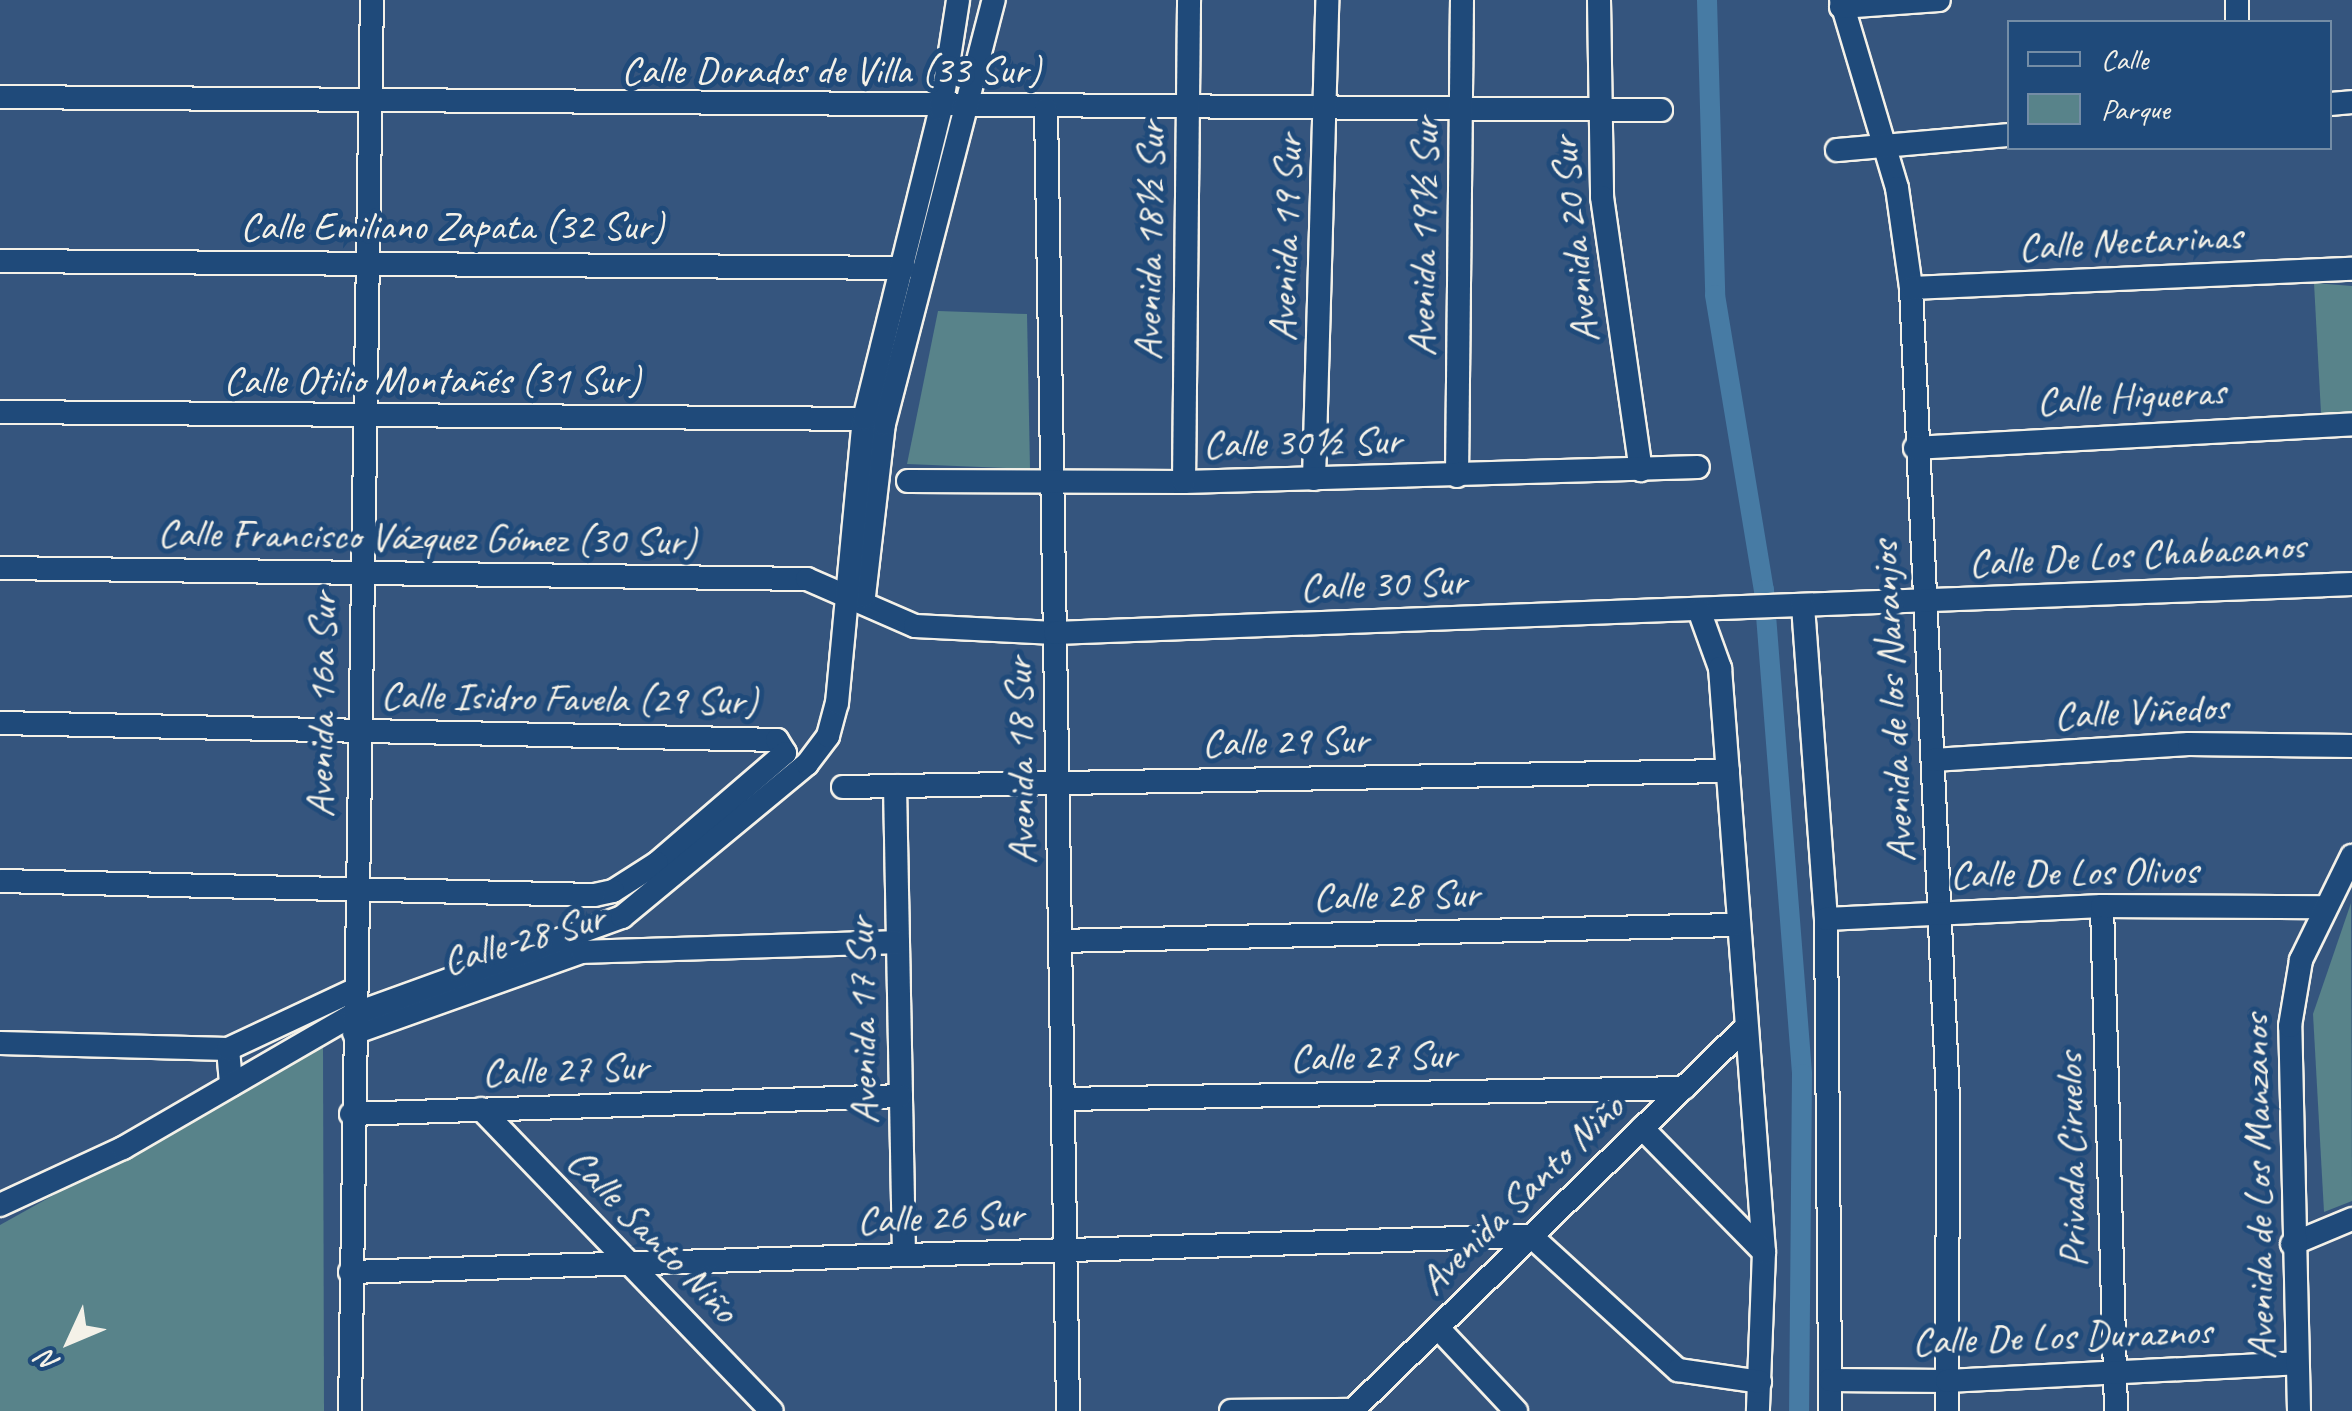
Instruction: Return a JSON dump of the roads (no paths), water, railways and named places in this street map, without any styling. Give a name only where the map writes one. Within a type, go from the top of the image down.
[{"type":"street","name":"Avenida 16a Sur","points":[[350,1411],[351,1114],[372,0]]},
{"type":"street","points":[[0,1043],[228,1049],[354,1012],[622,918],[784,786],[828,736],[856,603],[884,424],[952,109],[958,0]]},
{"type":"street","points":[[856,603],[864,419],[952,109],[994,0]]},
{"type":"street","name":"Avenida 18½ Sur","points":[[1184,482],[1189,0]]},
{"type":"street","name":"Avenida 19 Sur","points":[[1314,479],[1328,0]]},
{"type":"street","name":"Avenida 19½ Sur","points":[[1457,476],[1462,0]]},
{"type":"street","name":"Avenida 20 Sur","points":[[1598,0],[1602,196],[1642,470]]},
{"type":"street","points":[[1841,4],[1939,0]]},
{"type":"street","name":"Avenida de los Naranjos","points":[[1841,4],[1897,188],[1910,288],[1948,1099],[1947,1411]]},
{"type":"street","name":"Calle Dorados de Villa (33 Sur)","points":[[0,97],[1327,112],[1661,110]]},
{"type":"street","name":"Avenida 18 Sur","points":[[1046,109],[1068,1411]]},
{"type":"street","points":[[1836,150],[2007,135]]},
{"type":"street","name":"Calle Emiliano Zapata (32 Sur)","points":[[0,261],[904,268]]},
{"type":"street","name":"Calle Nectarinas","points":[[1910,288],[2352,269]]},
{"type":"street","name":"Calle Otilio Montañés (31 Sur)","points":[[0,412],[364,419],[864,419]]},
{"type":"street","name":"Calle Higueras","points":[[1915,448],[2352,424]]},
{"type":"street","name":"Calle 30½ Sur","points":[[908,481],[1184,482],[1698,467]]},
{"type":"street","name":"Calle Francisco Vázquez Gómez (30 Sur)","points":[[0,568],[807,580],[856,603]]},
{"type":"street","name":"Calle De Los Chabacanos","points":[[1926,602],[2352,584]]},
{"type":"street","name":"Calle 30 Sur","points":[[856,603],[915,626],[1055,634],[1926,602]]},
{"type":"street","points":[[1793,606],[1826,919],[1830,1411]]},
{"type":"street","points":[[1699,610],[1720,668],[1734,925],[1764,1252],[1758,1411]]},
{"type":"street","name":"Calle Isidro Favela (29 Sur)","points":[[0,723],[777,740],[784,748],[782,762],[753,788],[630,883],[594,895],[356,885]]},
{"type":"street","name":"Calle Viñedos","points":[[1933,760],[2190,744],[2352,746]]},
{"type":"street","name":"Calle 29 Sur","points":[[843,787],[1728,772]]},
{"type":"street","name":"Avenida 17 Sur","points":[[895,786],[904,1255]]},
{"type":"street","name":"Avenida de Los Manzanos","points":[[2299,1411],[2292,1244],[2290,1026],[2302,960],[2323,906],[2345,886],[2352,856]]},
{"type":"street","points":[[0,881],[356,885]]},
{"type":"street","name":"Calle De Los Olivos","points":[[1826,919],[2102,906],[2323,906]]},
{"type":"street","name":"Privada Ciruelos","points":[[2102,906],[2116,1411]]},
{"type":"street","name":"Calle 28 Sur","points":[[1060,941],[1734,925]]},
{"type":"street","name":"Calle 28 Sur","points":[[354,1012],[614,947],[898,942]]},
{"type":"street","points":[[0,1206],[123,1148],[354,1012]]},
{"type":"street","name":"Avenida Santo Niño","points":[[1353,1410],[1742,1031]]},
{"type":"street","points":[[228,1049],[231,1085]]},
{"type":"street","name":"Calle 27 Sur","points":[[1063,1099],[1684,1088]]},
{"type":"street","name":"Calle 27 Sur","points":[[351,1114],[901,1096]]},
{"type":"street","name":"Calle Santo Niño","points":[[481,1109],[772,1411]]},
{"type":"street","points":[[1642,1128],[1764,1252]]},
{"type":"street","points":[[2292,1244],[2352,1219]]},
{"type":"street","points":[[1532,1236],[1678,1370],[1760,1382]]},
{"type":"street","name":"Calle 26 Sur","points":[[350,1272],[1532,1236]]},
{"type":"street","points":[[1438,1328],[1516,1411]]},
{"type":"street","name":"Calle De Los Duraznos","points":[[1830,1380],[1947,1381],[2298,1363]]},
{"type":"street","points":[[1232,1411],[1353,1410]]},
{"type":"waterway","points":[[1707,0],[1715,295],[1764,590],[1802,1074],[1799,1411]]}]
